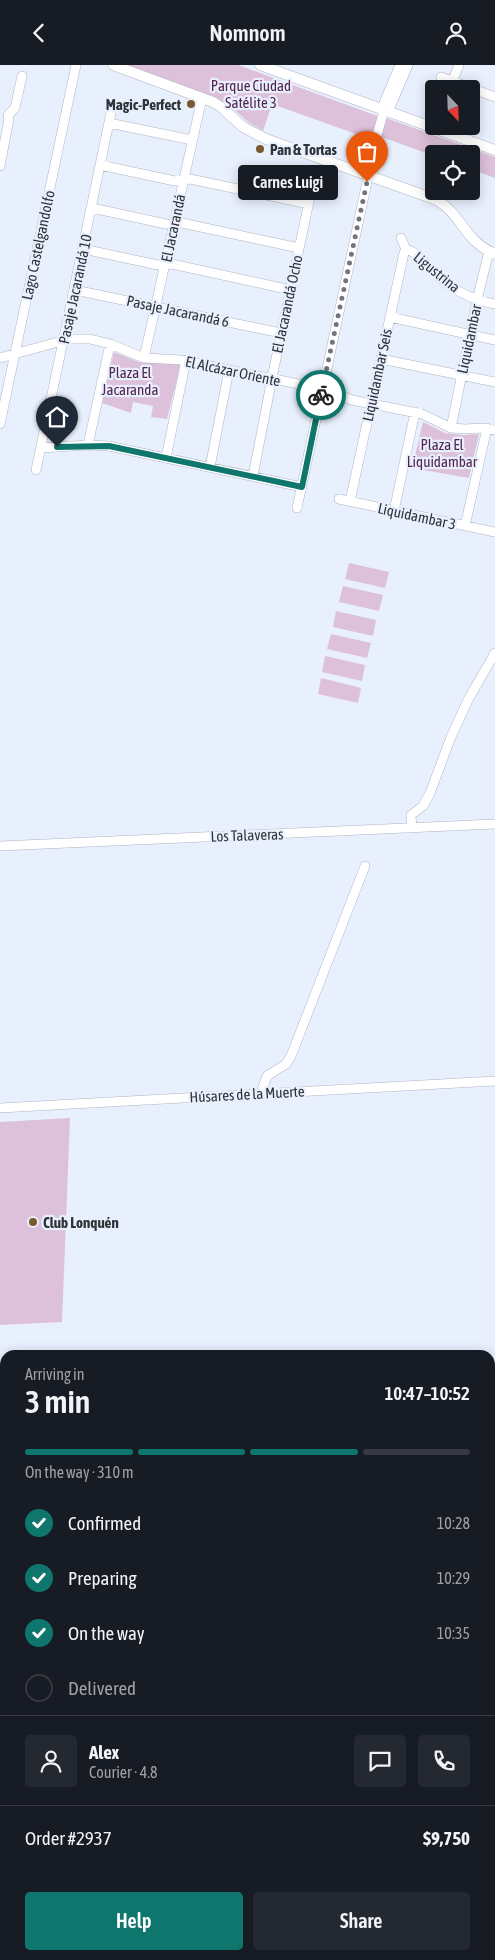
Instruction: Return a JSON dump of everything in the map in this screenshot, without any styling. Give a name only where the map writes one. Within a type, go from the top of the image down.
[{"type":"street","name":"Lago Castelgandolfo","points":[[0,424],[76,65]]},
{"type":"street","points":[[112,65],[202,98],[221,107],[239,124],[258,135],[439,201],[450,211],[473,241],[492,253]]},
{"type":"street","points":[[260,65],[495,150]]},
{"type":"street","points":[[297,508],[368,175],[368,162],[384,111],[385,101],[400,65]]},
{"type":"street","points":[[384,111],[391,105],[408,65]]},
{"type":"street","points":[[453,80],[459,65]]},
{"type":"street","points":[[0,165],[9,119],[4,114],[15,108],[22,76]]},
{"type":"street","points":[[441,77],[448,80]]},
{"type":"street","points":[[480,92],[495,97]]},
{"type":"street","name":"El Jacarandá","points":[[144,358],[202,98]]},
{"type":"street","name":"Pasaje Jacarandá 10","points":[[36,470],[112,108]]},
{"type":"street","points":[[109,123],[192,140]]},
{"type":"street","points":[[100,165],[175,181],[190,179],[309,204]]},
{"type":"street","name":"El Jacarandá Ocho","points":[[254,476],[281,333],[311,192]]},
{"type":"street","points":[[92,208],[166,224],[182,223],[299,248]]},
{"type":"street","points":[[401,238],[406,249]]},
{"type":"street","points":[[83,249],[158,265],[172,264],[291,289]]},
{"type":"street","name":"Ligustrina","points":[[406,249],[418,254],[433,272],[447,283],[477,300],[495,305]]},
{"type":"street","name":"Liquidambar Seis","points":[[350,501],[406,249]]},
{"type":"street","name":"Liquidambar","points":[[451,428],[477,300],[492,253]]},
{"type":"street","name":"Pasaje Jacarandá 6","points":[[75,290],[281,333]]},
{"type":"street","points":[[390,317],[495,340]]},
{"type":"street","name":"El Alcázar Oriente","points":[[0,358],[64,340],[82,338],[110,344],[144,358],[186,361],[322,389],[346,399],[414,412],[451,428],[491,429]]},
{"type":"street","points":[[88,445],[110,344]]},
{"type":"street","points":[[381,359],[495,382]]},
{"type":"street","points":[[166,458],[186,361]]},
{"type":"street","points":[[210,467],[229,370]]},
{"type":"street","points":[[394,511],[414,412]]},
{"type":"street","points":[[465,526],[491,429]]},
{"type":"street","points":[[41,448],[88,445],[109,446],[302,487]]},
{"type":"street","name":"Liquidambar 3","points":[[339,499],[495,532]]},
{"type":"street","points":[[412,828],[411,815],[423,806],[430,793],[451,737],[468,700],[495,653]]},
{"type":"street","name":"Los Talaveras","points":[[0,846],[495,824]]},
{"type":"street","points":[[261,1093],[267,1076],[286,1064],[291,1056],[365,866]]},
{"type":"street","name":"Húsares de la Muerte","points":[[0,1108],[495,1081]]},
{"type":"green space","name":"Parque Ciudad Satélite 3","points":[[120,65],[238,65],[380,117],[366,162],[348,155],[356,134],[272,104],[263,131],[248,122],[230,106],[212,97]]},
{"type":"green space","points":[[386,118],[425,132],[425,135],[434,135],[461,145],[425,145],[425,153],[379,136]]},
{"type":"green space","points":[[480,152],[495,157],[495,178],[480,172]]},
{"type":"green space","name":"Plaza El Jacaranda","points":[[114,352],[139,362],[181,363],[167,419],[151,417],[153,406],[133,402],[131,413],[102,403]]},
{"type":"green space","name":"Plaza El Liquidambar","points":[[423,422],[445,433],[479,434],[469,478],[412,468]]},
{"type":"green space","points":[[349,563],[389,572],[385,588],[345,579]]},
{"type":"green space","points":[[343,586],[383,595],[379,611],[339,602]]},
{"type":"green space","points":[[336,611],[376,620],[373,636],[333,627]]},
{"type":"green space","points":[[331,634],[371,643],[367,658],[327,649]]},
{"type":"green space","points":[[325,656],[365,665],[362,681],[322,672]]},
{"type":"green space","points":[[321,678],[361,688],[358,703],[318,694]]},
{"type":"green space","name":"Club Lonquén","points":[[70,1118],[62,1322],[0,1325],[0,1122]]},
{"type":"way so far","points":[[321,395],[367,182]]},
{"type":"place","name":"Magic-Perfect","points":[[191,104]]},
{"type":"place","name":"Pan & Tortas","points":[[260,149]]},
{"type":"place","name":"Carnes Luigi","points":[[367,182]]},
{"type":"place","name":"Club Lonquén","points":[[33,1222]]},
{"type":"route","points":[[57,447],[109,446],[302,487],[321,395]]}]
